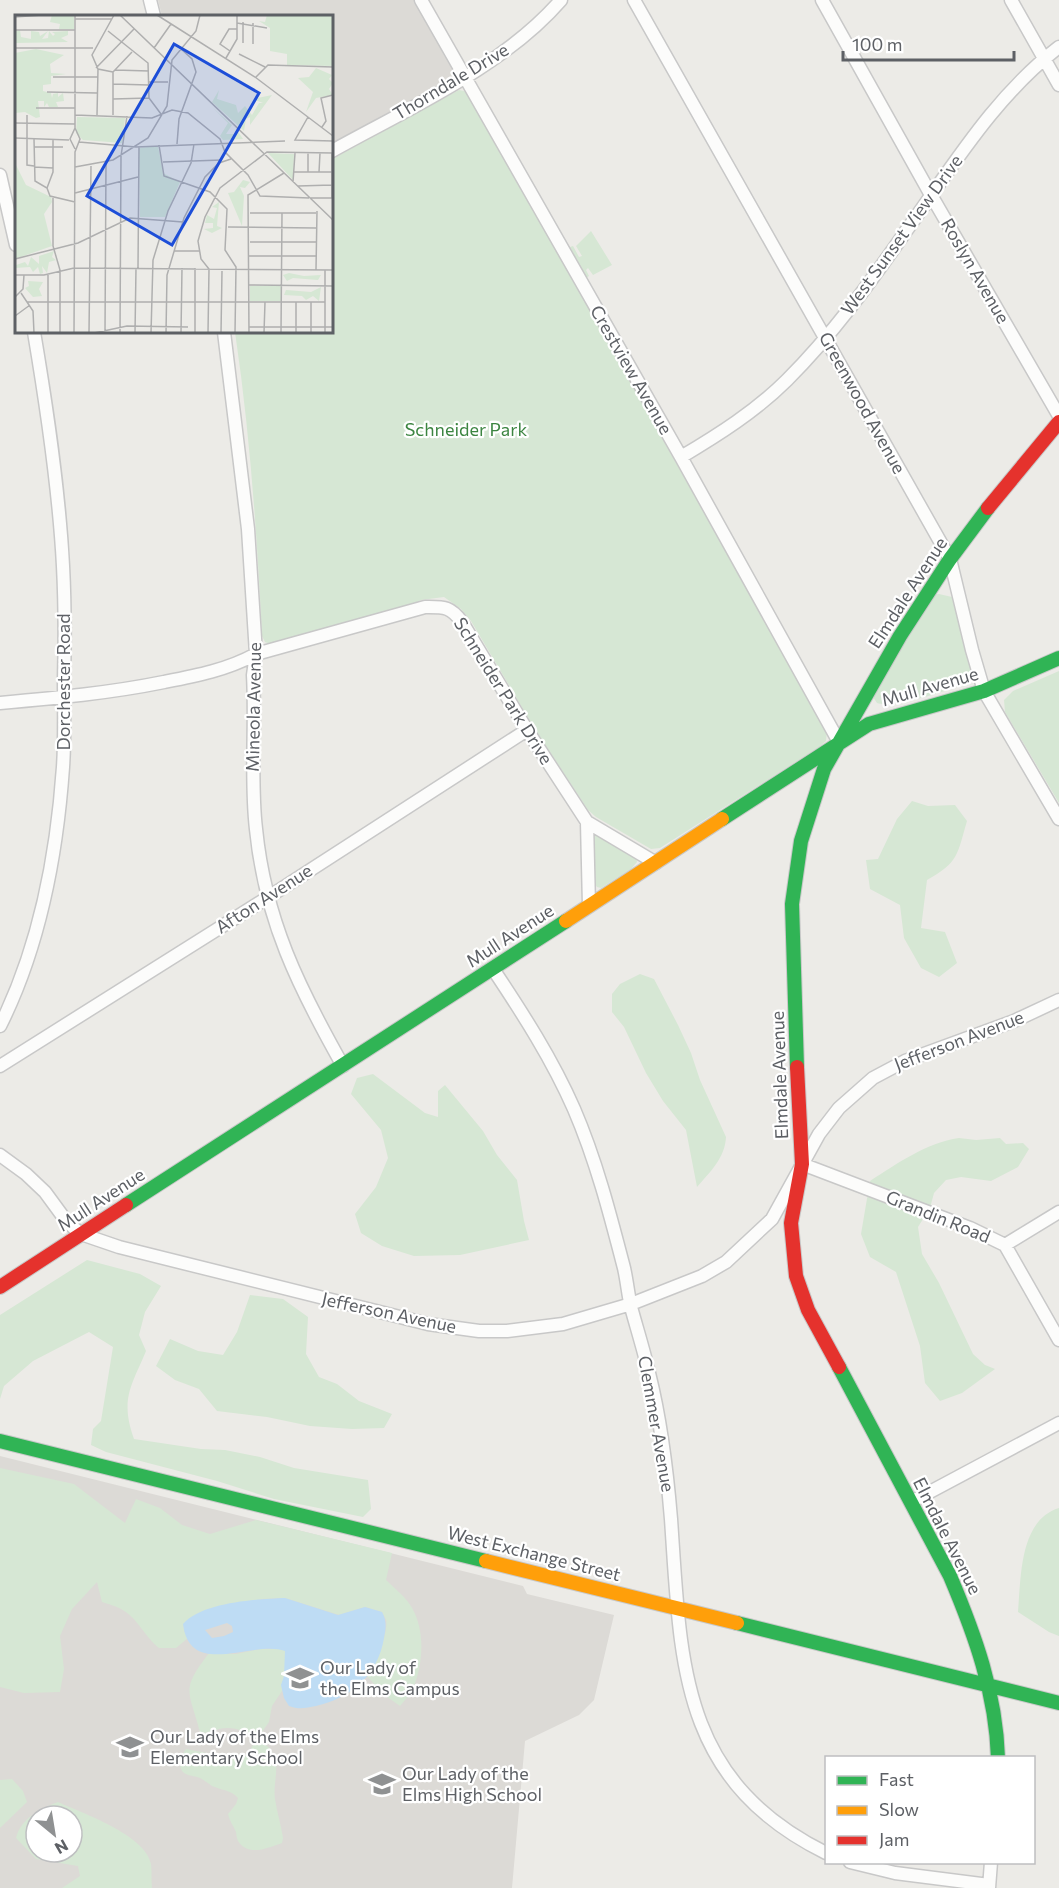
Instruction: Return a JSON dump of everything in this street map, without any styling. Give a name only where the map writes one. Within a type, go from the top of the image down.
[{"type":"street","points":[[150,0],[154,15]]},
{"type":"street","name":"Crestview Avenue","points":[[421,0],[681,457],[839,742]]},
{"type":"street","name":"Thorndale Drive","points":[[333,150],[465,77],[522,39],[561,0]]},
{"type":"street","name":"Greenwood Avenue","points":[[634,0],[950,559],[984,691],[1059,819]]},
{"type":"street","name":"Roslyn Avenue","points":[[822,0],[931,195],[1059,416]]},
{"type":"street","points":[[1011,0],[1059,85]]},
{"type":"street","name":"West Sunset View Drive","points":[[681,457],[752,411],[786,381],[825,339],[855,302],[980,128],[1010,92],[1044,58],[1059,47]]},
{"type":"street","points":[[0,175],[15,241]]},
{"type":"street","name":"Dorchester Road","points":[[0,1026],[28,954],[45,895],[53,854],[63,764],[65,697],[63,565],[51,440],[34,333]]},
{"type":"street","name":"Mineola Avenue","points":[[224,333],[249,529],[256,654],[253,675],[254,806],[262,876],[283,948],[294,975],[344,1066]]},
{"type":"street","name":"Elmdale Avenue","points":[[998,1756],[997,1725],[990,1686],[968,1617],[950,1576],[807,1310],[801,1293],[793,1257],[791,1223],[802,1164],[792,904],[801,841],[824,769],[900,636],[950,559],[1007,483],[1059,422]]},
{"type":"street","name":"Schneider Park Drive","points":[[256,654],[425,608],[449,609],[462,622],[586,822],[656,863]]},
{"type":"street","points":[[0,703],[122,690],[201,675],[243,661],[256,654]]},
{"type":"street","name":"Mull Avenue","points":[[0,1287],[869,724],[984,691],[1059,658]]},
{"type":"street","name":"Afton Avenue","points":[[0,1066],[267,898],[527,730]]},
{"type":"street","points":[[586,822],[589,906]]},
{"type":"street","name":"Clemmer Avenue","points":[[493,969],[533,1031],[575,1111],[589,1145],[611,1216],[650,1374],[665,1463],[676,1608],[681,1651],[692,1699],[708,1741],[721,1763],[750,1800],[788,1830],[825,1852]]},
{"type":"street","name":"Jefferson Avenue","points":[[0,1155],[26,1174],[45,1192],[67,1222],[81,1234],[136,1253],[454,1329],[507,1331],[535,1328],[590,1318],[631,1304],[702,1276],[726,1262],[772,1219],[819,1134],[839,1108],[873,1078],[904,1061],[1014,1021],[1059,1000]]},
{"type":"street","name":"Grandin Road","points":[[802,1164],[970,1228],[1005,1245],[1059,1340]]},
{"type":"street","points":[[1005,1245],[1059,1212]]},
{"type":"street","points":[[910,1502],[1059,1423]]},
{"type":"street","name":"West Exchange Street","points":[[0,1441],[1059,1702]]},
{"type":"street","points":[[854,1864],[895,1873],[989,1886],[991,1864]]},
{"type":"shaded area","points":[[158,0],[415,0],[454,72],[452,79],[333,145],[333,15],[162,15]]},
{"type":"shaded area","name":"Our Lady of the Elms Campus","points":[[0,1456],[523,1586],[527,1594],[614,1615],[594,1700],[579,1715],[525,1741],[512,1888],[0,1888]]},
{"type":"green space","name":"Schneider Park","points":[[459,90],[469,95],[827,731],[826,741],[819,747],[660,848],[651,849],[588,810],[533,726],[471,621],[461,609],[444,597],[421,600],[411,605],[270,644],[265,642],[262,636],[245,408],[235,333],[333,333],[333,158]]},
{"type":"green space","points":[[591,231],[612,265],[593,275],[588,268],[586,270],[589,276],[586,278],[570,247],[573,246],[579,257],[582,256],[576,246]]},
{"type":"green space","points":[[932,595],[952,597],[974,679],[941,692],[911,700],[877,703],[873,697]]},
{"type":"green space","points":[[1059,671],[1059,803],[1005,712],[1004,700],[1013,691]]},
{"type":"green space","points":[[912,801],[928,806],[955,805],[967,821],[958,850],[951,862],[927,880],[921,928],[945,932],[957,963],[939,977],[921,968],[904,938],[900,905],[870,889],[866,860],[878,859],[897,819]]},
{"type":"green space","points":[[592,834],[596,834],[636,857],[637,862],[631,869],[601,888],[594,883]]},
{"type":"green space","points":[[640,974],[654,979],[691,1053],[700,1080],[726,1137],[720,1158],[697,1187],[686,1130],[663,1101],[646,1073],[624,1027],[612,1012],[612,994],[620,984]]},
{"type":"green space","points":[[373,1074],[425,1113],[438,1117],[438,1091],[445,1085],[483,1131],[497,1155],[517,1180],[529,1240],[460,1255],[414,1256],[382,1246],[361,1233],[355,1214],[376,1187],[388,1158],[381,1130],[351,1094],[357,1078]]},
{"type":"green space","points":[[959,1138],[976,1140],[1000,1138],[1006,1144],[1023,1143],[1029,1149],[1018,1167],[991,1181],[961,1177],[946,1180],[934,1193],[930,1208],[918,1227],[922,1254],[939,1283],[973,1354],[985,1365],[995,1369],[962,1393],[940,1401],[925,1383],[920,1346],[896,1272],[870,1257],[861,1234],[870,1181],[924,1149]]},
{"type":"green space","points":[[87,1260],[140,1274],[161,1286],[145,1312],[139,1335],[146,1351],[129,1393],[128,1413],[134,1439],[201,1449],[225,1450],[260,1457],[294,1468],[368,1480],[371,1509],[363,1517],[274,1499],[217,1481],[106,1452],[91,1445],[93,1429],[101,1421],[113,1347],[89,1332],[33,1361],[4,1386],[0,1399],[0,1315]]},
{"type":"green space","points":[[250,1295],[283,1299],[308,1317],[306,1354],[319,1377],[337,1384],[359,1401],[392,1414],[384,1428],[352,1429],[310,1426],[267,1417],[217,1411],[199,1389],[175,1380],[156,1366],[170,1339],[198,1351],[223,1355],[237,1332]]},
{"type":"green space","points":[[0,1468],[74,1484],[125,1523],[136,1499],[160,1508],[182,1525],[210,1534],[256,1520],[392,1553],[386,1580],[410,1604],[421,1638],[421,1660],[412,1691],[400,1706],[383,1694],[367,1676],[377,1657],[385,1633],[386,1620],[382,1612],[365,1607],[339,1615],[285,1598],[262,1599],[208,1609],[184,1631],[188,1638],[176,1648],[159,1648],[127,1613],[102,1602],[97,1582],[72,1609],[60,1636],[64,1669],[60,1692],[24,1693],[0,1687]]},
{"type":"green space","points":[[1059,1508],[1059,1636],[1018,1612],[1022,1568],[1029,1537],[1046,1515]]},
{"type":"green space","points":[[260,1649],[283,1649],[287,1654],[282,1691],[272,1706],[269,1722],[257,1739],[235,1729],[224,1728],[200,1732],[190,1699],[190,1691],[194,1675],[209,1653],[236,1654]]},
{"type":"green space","points":[[261,1741],[269,1748],[276,1761],[275,1799],[283,1838],[282,1843],[265,1849],[253,1850],[242,1846],[238,1841],[228,1814],[238,1798],[200,1778],[186,1774],[181,1769],[180,1762],[186,1749],[232,1758],[250,1755],[252,1746]]},
{"type":"green space","points":[[12,1779],[23,1791],[27,1802],[0,1828],[0,1780]]},
{"type":"green space","points":[[84,1813],[112,1826],[147,1853],[151,1864],[152,1888],[62,1888],[80,1876],[78,1866],[66,1864],[84,1864]]},
{"type":"green space","points":[[24,1823],[24,1846],[16,1838]]},
{"type":"water","points":[[285,1598],[338,1615],[365,1607],[382,1612],[386,1625],[381,1651],[369,1674],[351,1691],[316,1706],[296,1708],[289,1706],[284,1698],[281,1685],[284,1676],[285,1651],[272,1649],[210,1654],[198,1650],[188,1641],[183,1624],[203,1611],[231,1603]],"holes":[[[227,1623],[232,1626],[233,1632],[212,1638],[205,1630]]]},
{"type":"traffic: fast","points":[[797,1067],[792,904],[801,841],[824,769],[900,636],[950,559],[988,508]]},
{"type":"traffic: fast","points":[[722,819],[869,724],[984,691],[1059,658]]},
{"type":"traffic: fast","points":[[126,1205],[566,921]]},
{"type":"traffic: fast","points":[[839,1367],[950,1576],[959,1598],[976,1642],[989,1687],[998,1756]]},
{"type":"traffic: fast","points":[[0,1441],[486,1561]]},
{"type":"traffic: fast","points":[[737,1623],[1059,1703]]},
{"type":"traffic: slow","points":[[566,921],[722,819]]},
{"type":"traffic: slow","points":[[486,1561],[737,1623]]},
{"type":"traffic: jam","points":[[988,508],[1059,422]]},
{"type":"traffic: jam","points":[[797,1067],[802,1164],[791,1223],[796,1276],[808,1310],[839,1367]]},
{"type":"traffic: jam","points":[[0,1287],[126,1205]]},
{"type":"place","name":"Our Lady of the Elms Campus","points":[[300,1678]]},
{"type":"place","name":"Our Lady of the Elms Elementary School","points":[[130,1747]]},
{"type":"place","name":"Our Lady of the Elms High School","points":[[382,1784]]}]
